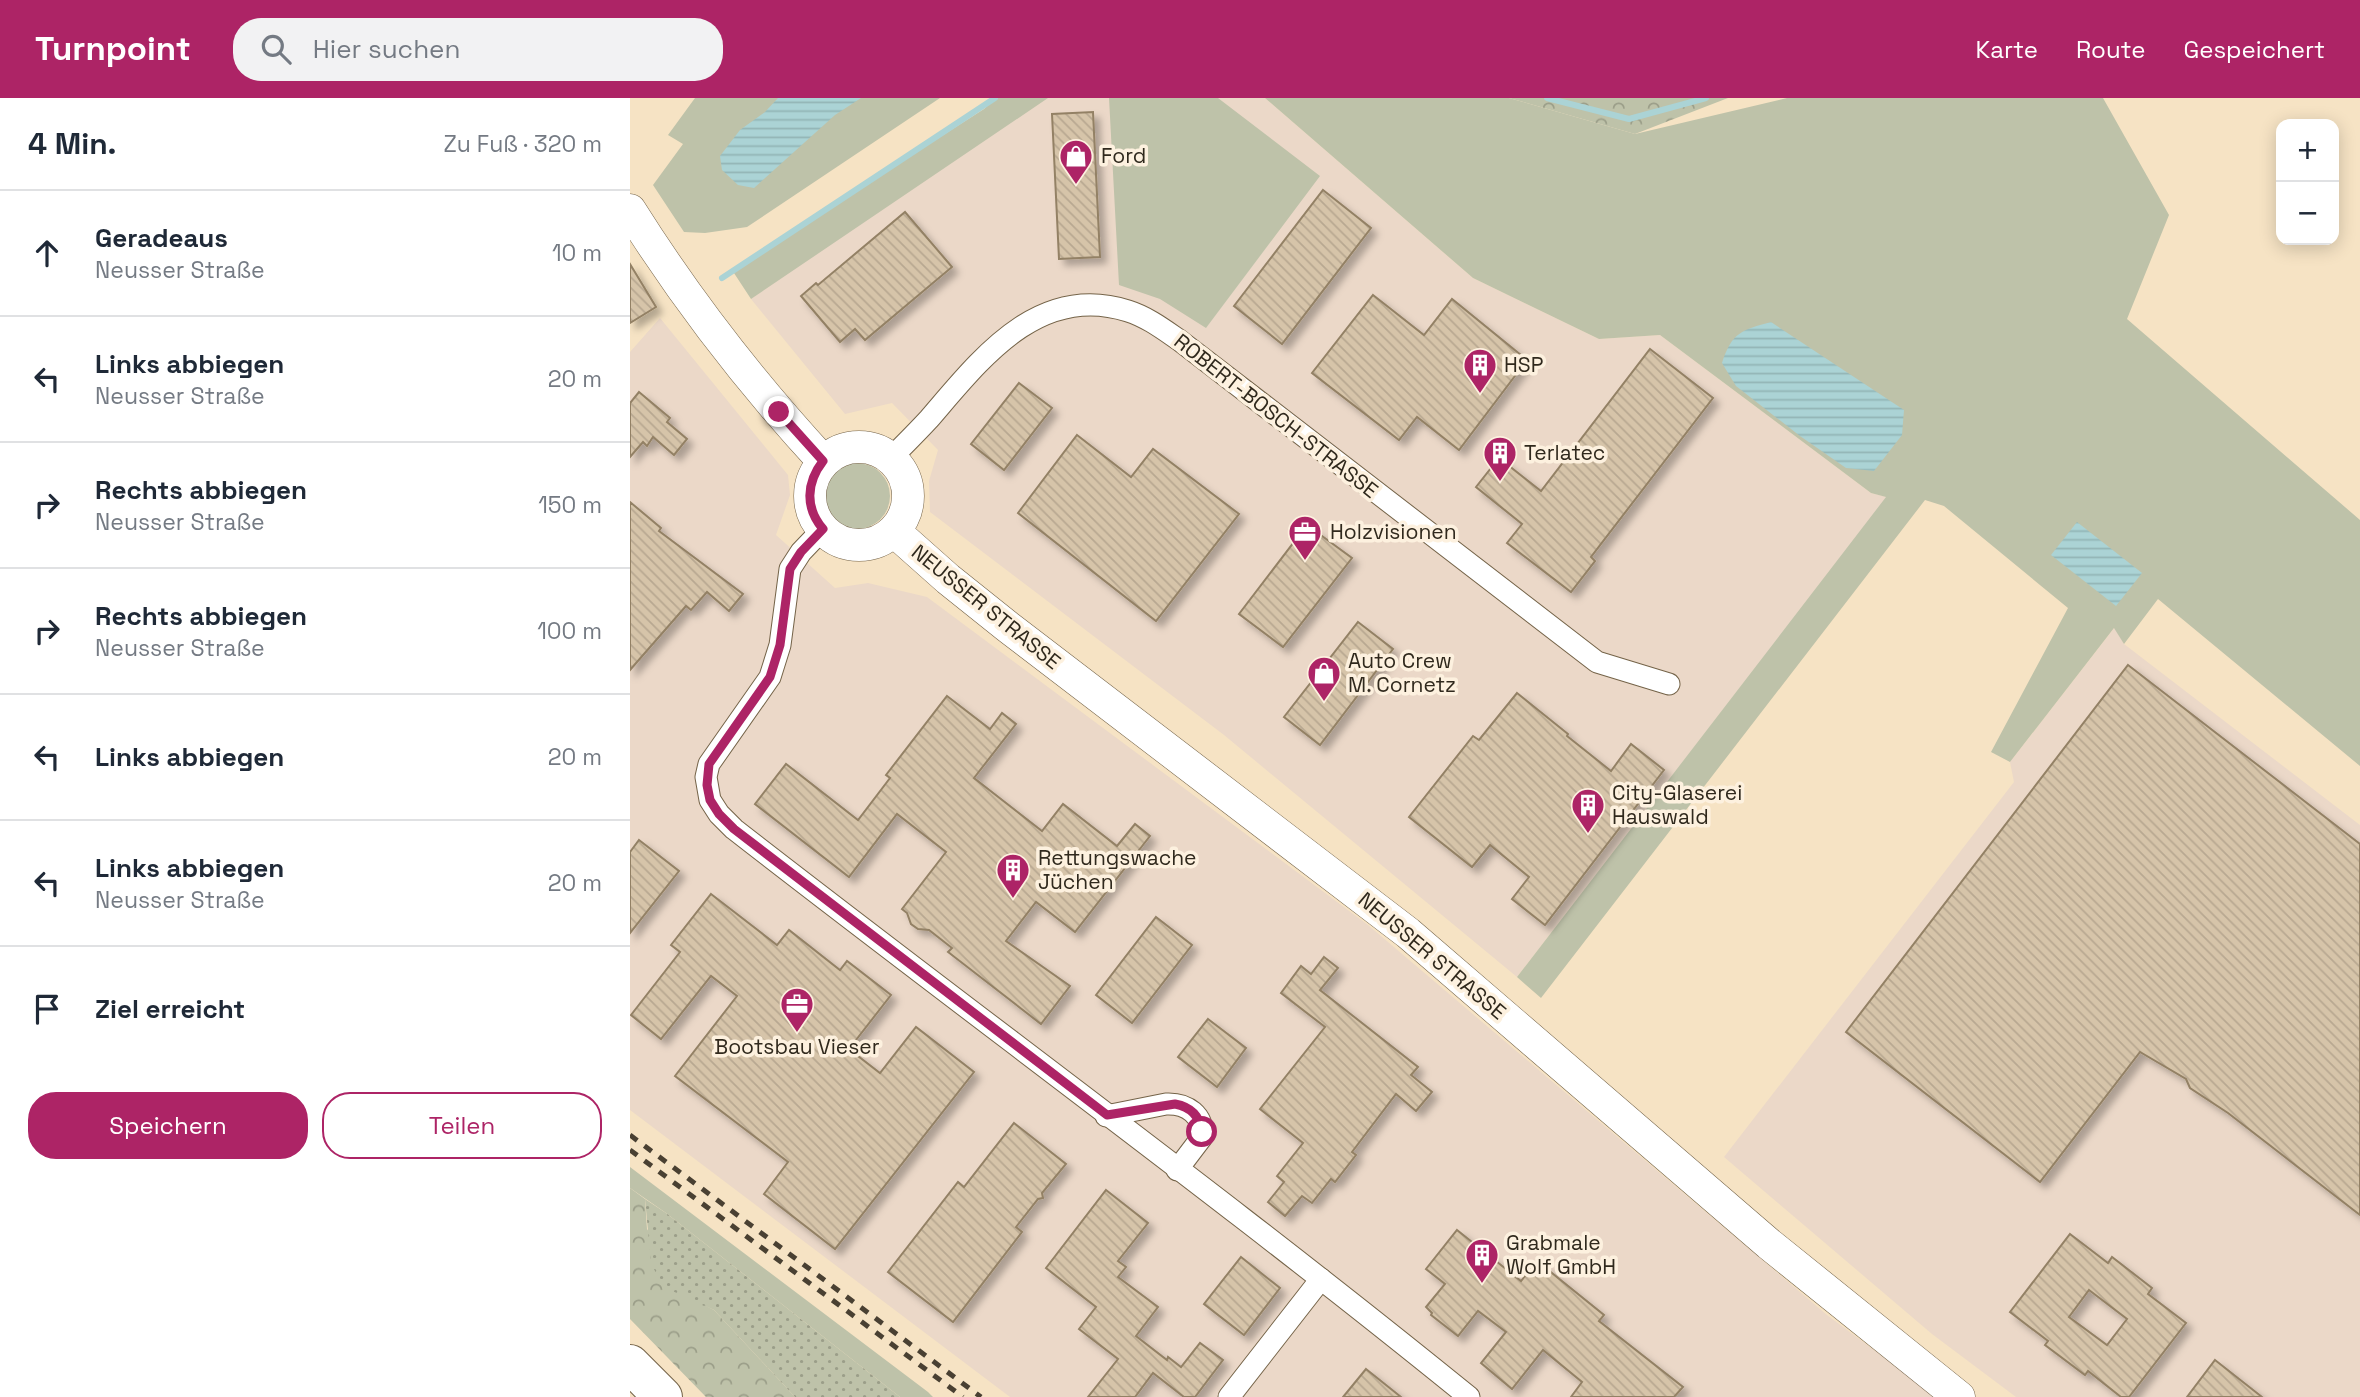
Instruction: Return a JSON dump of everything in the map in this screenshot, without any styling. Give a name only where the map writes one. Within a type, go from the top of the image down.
[{"type":"highway","points":[[630,1364],[663,1397]]},
{"type":"main road","points":[[630,209],[722,342],[823,461]]},
{"type":"main road","points":[[862,446],[878,449],[891,458],[900,468],[909,494],[902,521],[894,531],[881,540],[859,546],[844,544],[823,529],[810,507],[809,492],[813,478],[823,461],[846,448],[862,446]]},
{"type":"main road","name":"NEUSSER STRASSE","points":[[894,531],[1008,627],[1408,933],[1769,1244],[1959,1397]]},
{"type":"street","name":"ROBERT-BOSCH-STRASSE","points":[[891,458],[972,369],[1028,321],[1045,313],[1080,306],[1129,311],[1180,340],[1597,662],[1669,684]]},
{"type":"street","points":[[823,529],[801,552],[790,569],[780,645],[770,677],[709,764],[707,785],[714,807],[734,829],[1321,1279],[1469,1397]]},
{"type":"street","points":[[1107,1115],[1166,1104],[1182,1105],[1189,1109],[1200,1122],[1202,1137],[1177,1170]]},
{"type":"street","points":[[1228,1397],[1321,1279]]},
{"type":"shaded area","points":[[1045,98],[1265,98],[1473,278],[1599,339],[1660,335],[1871,493],[1887,497],[1517,977],[1224,735],[930,512],[929,481],[938,450],[892,403],[845,414],[751,299],[938,164]]},
{"type":"shaded area","points":[[660,318],[788,475],[790,495],[776,535],[835,588],[868,583],[927,597],[1368,925],[1827,1315],[1937,1397],[1010,1397],[630,1110],[630,352]]},
{"type":"shaded area","points":[[2115,627],[2124,644],[2360,825],[2360,1397],[2016,1397],[1932,1334],[1724,1157],[2014,782],[2010,762]]},
{"type":"green space","points":[[695,98],[940,98],[747,227],[705,233],[684,232],[653,185],[683,144],[668,135]]},
{"type":"green space","points":[[996,98],[1048,98],[751,299],[732,270],[984,109]]},
{"type":"green space","points":[[1109,98],[1218,98],[1320,176],[1206,328],[1160,299],[1119,285]]},
{"type":"green space","points":[[1265,98],[1509,98],[1635,134],[1787,98],[2103,98],[2169,215],[2127,319],[2360,520],[2360,766],[2158,599],[2124,644],[2114,628],[2010,762],[1991,752],[2068,608],[1944,506],[1925,500],[1541,998],[1517,977],[1886,497],[1871,493],[1660,335],[1599,339],[1473,278]]},
{"type":"green space","points":[[1509,98],[1728,98],[1635,134]]},
{"type":"green space","points":[[857,463],[880,473],[890,496],[880,519],[857,529],[834,519],[824,496],[834,473]]},
{"type":"green space","points":[[630,1167],[933,1397],[900,1397],[666,1213],[630,1188]]},
{"type":"green space","points":[[630,1188],[645,1199],[647,1229],[693,1299],[714,1310],[795,1397],[706,1397],[630,1319]]},
{"type":"green space","points":[[645,1199],[900,1397],[795,1397],[714,1310],[668,1289],[660,1281],[651,1263]]},
{"type":"water","points":[[778,98],[861,98],[835,115],[754,188],[738,185],[722,170],[720,156],[740,130],[765,112]]},
{"type":"water","points":[[1771,322],[1904,410],[1902,435],[1874,471],[1846,468],[1736,386],[1722,363],[1730,345],[1745,330]]},
{"type":"water","points":[[2077,522],[2142,573],[2116,606],[2051,555]]},
{"type":"building","name":"Ford","points":[[1093,112],[1100,257],[1059,259],[1052,114]]},
{"type":"building","points":[[1323,190],[1371,228],[1282,344],[1234,306]]},
{"type":"building","points":[[905,212],[952,267],[865,340],[855,329],[840,342],[801,296],[816,283],[818,285]]},
{"type":"building","points":[[630,264],[656,307],[630,323]]},
{"type":"building","points":[[1373,295],[1424,335],[1452,299],[1527,360],[1459,450],[1417,417],[1399,440],[1312,373]]},
{"type":"building","points":[[1650,349],[1713,398],[1591,557],[1595,561],[1571,592],[1507,543],[1522,524],[1476,487],[1499,458],[1541,491]]},
{"type":"building","points":[[1019,383],[1052,408],[1004,470],[971,444]]},
{"type":"building","points":[[639,392],[670,418],[667,422],[687,439],[674,455],[653,437],[647,446],[643,442],[630,457],[630,403]]},
{"type":"building","points":[[1077,435],[1131,477],[1153,449],[1239,514],[1156,621],[1018,513]]},
{"type":"building","points":[[630,502],[661,528],[659,531],[743,594],[729,611],[707,592],[691,610],[686,606],[630,670]]},
{"type":"building","points":[[1307,525],[1352,558],[1283,647],[1239,614]]},
{"type":"building","points":[[1358,622],[1393,649],[1320,745],[1284,717]]},
{"type":"building","points":[[2128,665],[2360,844],[2360,1215],[2228,1113],[2190,1088],[2186,1079],[2140,1052],[2040,1182],[1846,1032]]},
{"type":"building","points":[[1517,693],[1611,771],[1631,744],[1664,770],[1545,925],[1512,899],[1529,877],[1490,845],[1472,867],[1409,817],[1473,736],[1479,740]]},
{"type":"building","points":[[947,696],[990,729],[1002,713],[1016,724],[974,778],[1042,831],[1063,804],[1117,846],[1135,824],[1150,836],[1075,932],[1036,902],[1006,941],[1070,986],[1041,1024],[948,952],[952,948],[929,930],[918,929],[911,924],[907,913],[902,909],[946,852],[897,814],[849,877],[755,804],[786,764],[858,820],[890,778],[886,775]]},
{"type":"building","points":[[639,840],[679,871],[630,933],[630,852]]},
{"type":"building","points":[[711,894],[777,945],[789,930],[840,970],[847,961],[891,995],[849,1049],[880,1073],[916,1027],[974,1072],[835,1249],[764,1194],[788,1162],[675,1076],[737,996],[711,976],[661,1039],[631,1015],[680,952],[671,945]]},
{"type":"building","points":[[1156,917],[1192,945],[1132,1023],[1096,995]]},
{"type":"building","points":[[1324,957],[1338,968],[1320,990],[1418,1067],[1411,1075],[1432,1092],[1416,1111],[1396,1094],[1352,1152],[1356,1155],[1335,1182],[1331,1179],[1312,1203],[1302,1196],[1285,1216],[1268,1202],[1284,1182],[1277,1176],[1303,1143],[1260,1109],[1325,1027],[1281,993],[1301,966],[1311,974]]},
{"type":"building","points":[[1208,1019],[1246,1048],[1217,1087],[1178,1057]]},
{"type":"building","points":[[1014,1123],[1066,1164],[1042,1193],[1043,1198],[1038,1199],[1016,1227],[1022,1232],[953,1322],[888,1272],[958,1182],[964,1187]]},
{"type":"building","points":[[1106,1190],[1148,1223],[1118,1261],[1126,1267],[1118,1277],[1158,1307],[1136,1336],[1167,1360],[1168,1357],[1181,1367],[1200,1343],[1223,1360],[1195,1397],[1184,1397],[1153,1373],[1135,1397],[1088,1397],[1118,1359],[1079,1329],[1096,1307],[1046,1268]]},
{"type":"building","points":[[1457,1230],[1521,1281],[1537,1261],[1604,1315],[1599,1321],[1683,1387],[1674,1397],[1571,1397],[1582,1382],[1543,1350],[1512,1389],[1481,1363],[1506,1332],[1478,1311],[1458,1336],[1431,1315],[1426,1307],[1445,1284],[1426,1269]]},
{"type":"building","points":[[2070,1234],[2108,1263],[2112,1257],[2152,1288],[2148,1294],[2186,1323],[2129,1397],[2121,1397],[2088,1371],[2085,1375],[2045,1345],[2048,1341],[2010,1312]],"holes":[[[2089,1290],[2127,1319],[2107,1345],[2069,1317]]]},
{"type":"building","points":[[1241,1257],[1280,1288],[1244,1335],[1204,1304]]},
{"type":"building","points":[[2215,1360],[2262,1397],[2187,1397]]},
{"type":"building","points":[[1366,1369],[1401,1397],[1343,1397]]},
{"type":"waterway","points":[[722,278],[995,98]]},
{"type":"waterway","points":[[1547,98],[1629,119],[1706,98]]},
{"type":"railway","points":[[630,1135],[981,1397]]},
{"type":"railway","points":[[630,1150],[963,1397]]},
{"type":"place","name":"Ford","points":[[1076,186]]},
{"type":"place","name":"HSP","points":[[1480,395]]},
{"type":"place","name":"Terlatec","points":[[1500,483]]},
{"type":"place","name":"Holzvisionen","points":[[1305,562]]},
{"type":"place","name":"Auto Crew M. Cornetz","points":[[1324,703]]},
{"type":"place","name":"City-Glaserei Hauswald","points":[[1588,835]]},
{"type":"place","name":"Rettungswache Jüchen","points":[[1013,900]]},
{"type":"place","name":"Bootsbau Vieser","points":[[797,1034]]},
{"type":"place","name":"Grabmale Wolf GmbH","points":[[1482,1285]]},
{"type":"route","points":[[779,412],[823,461],[817,469],[809,492],[810,507],[823,529],[801,552],[790,569],[780,645],[770,677],[709,764],[706,778],[714,807],[734,829],[1107,1115],[1157,1105],[1182,1105],[1195,1114],[1202,1132]]}]
